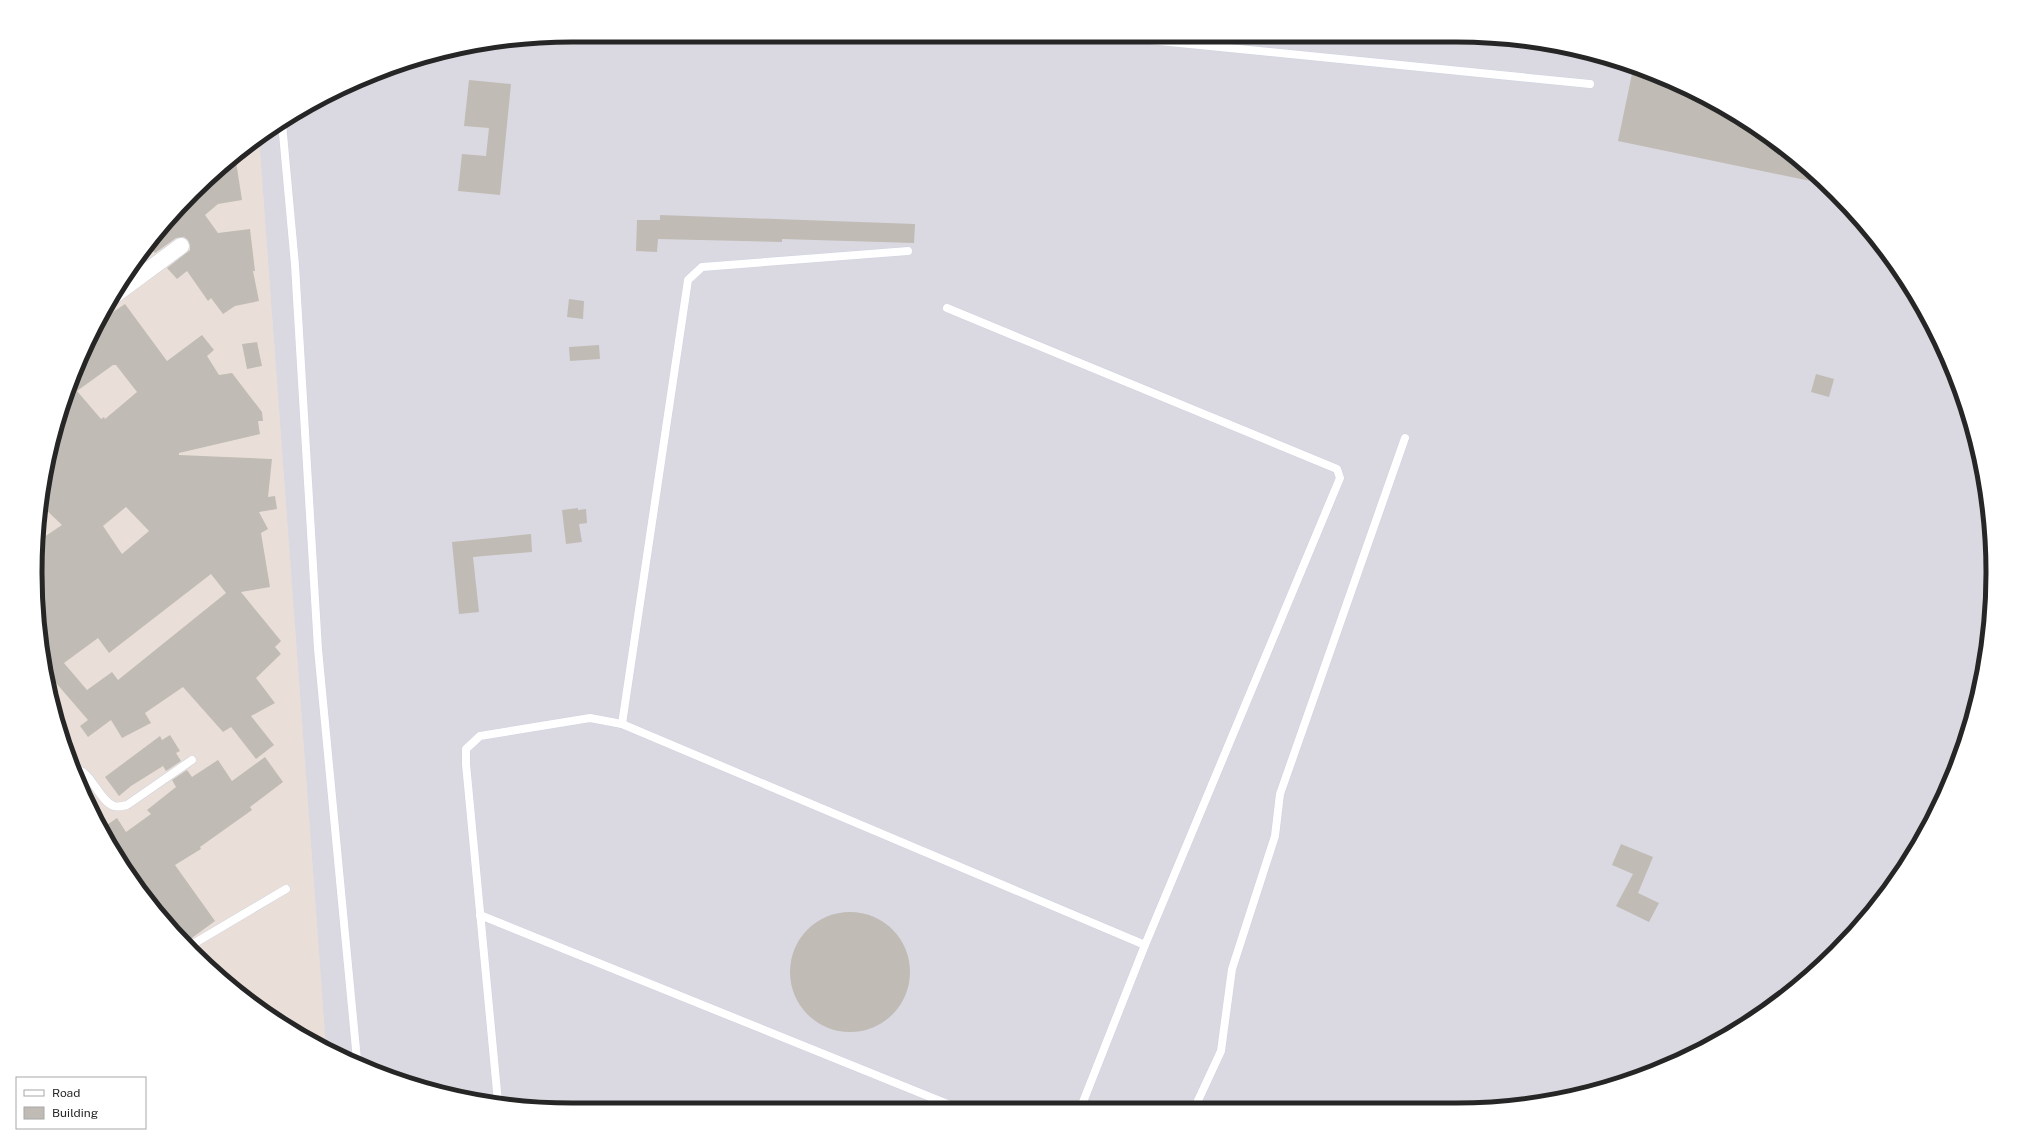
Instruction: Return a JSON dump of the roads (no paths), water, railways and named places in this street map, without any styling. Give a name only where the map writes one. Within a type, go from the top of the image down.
[{"type":"street","points":[[125,287],[181,246]]},
{"type":"lane","points":[[1160,42],[1590,84]]},
{"type":"lane","points":[[282,128],[295,265],[318,649],[357,1057]]},
{"type":"lane","points":[[622,724],[688,280],[702,267],[908,251]]},
{"type":"lane","points":[[947,308],[1337,469],[1340,478],[1145,945],[1083,1103]]},
{"type":"lane","points":[[1197,1103],[1221,1051],[1232,969],[1275,836],[1280,794],[1405,438]]},
{"type":"lane","points":[[498,1097],[466,749],[480,736],[488,734],[590,718],[622,724],[1145,945]]},
{"type":"lane","points":[[80,770],[85,773],[105,800],[114,806],[127,805],[192,760]]},
{"type":"lane","points":[[193,944],[286,889]]},
{"type":"lane","points":[[480,915],[945,1103]]}]
